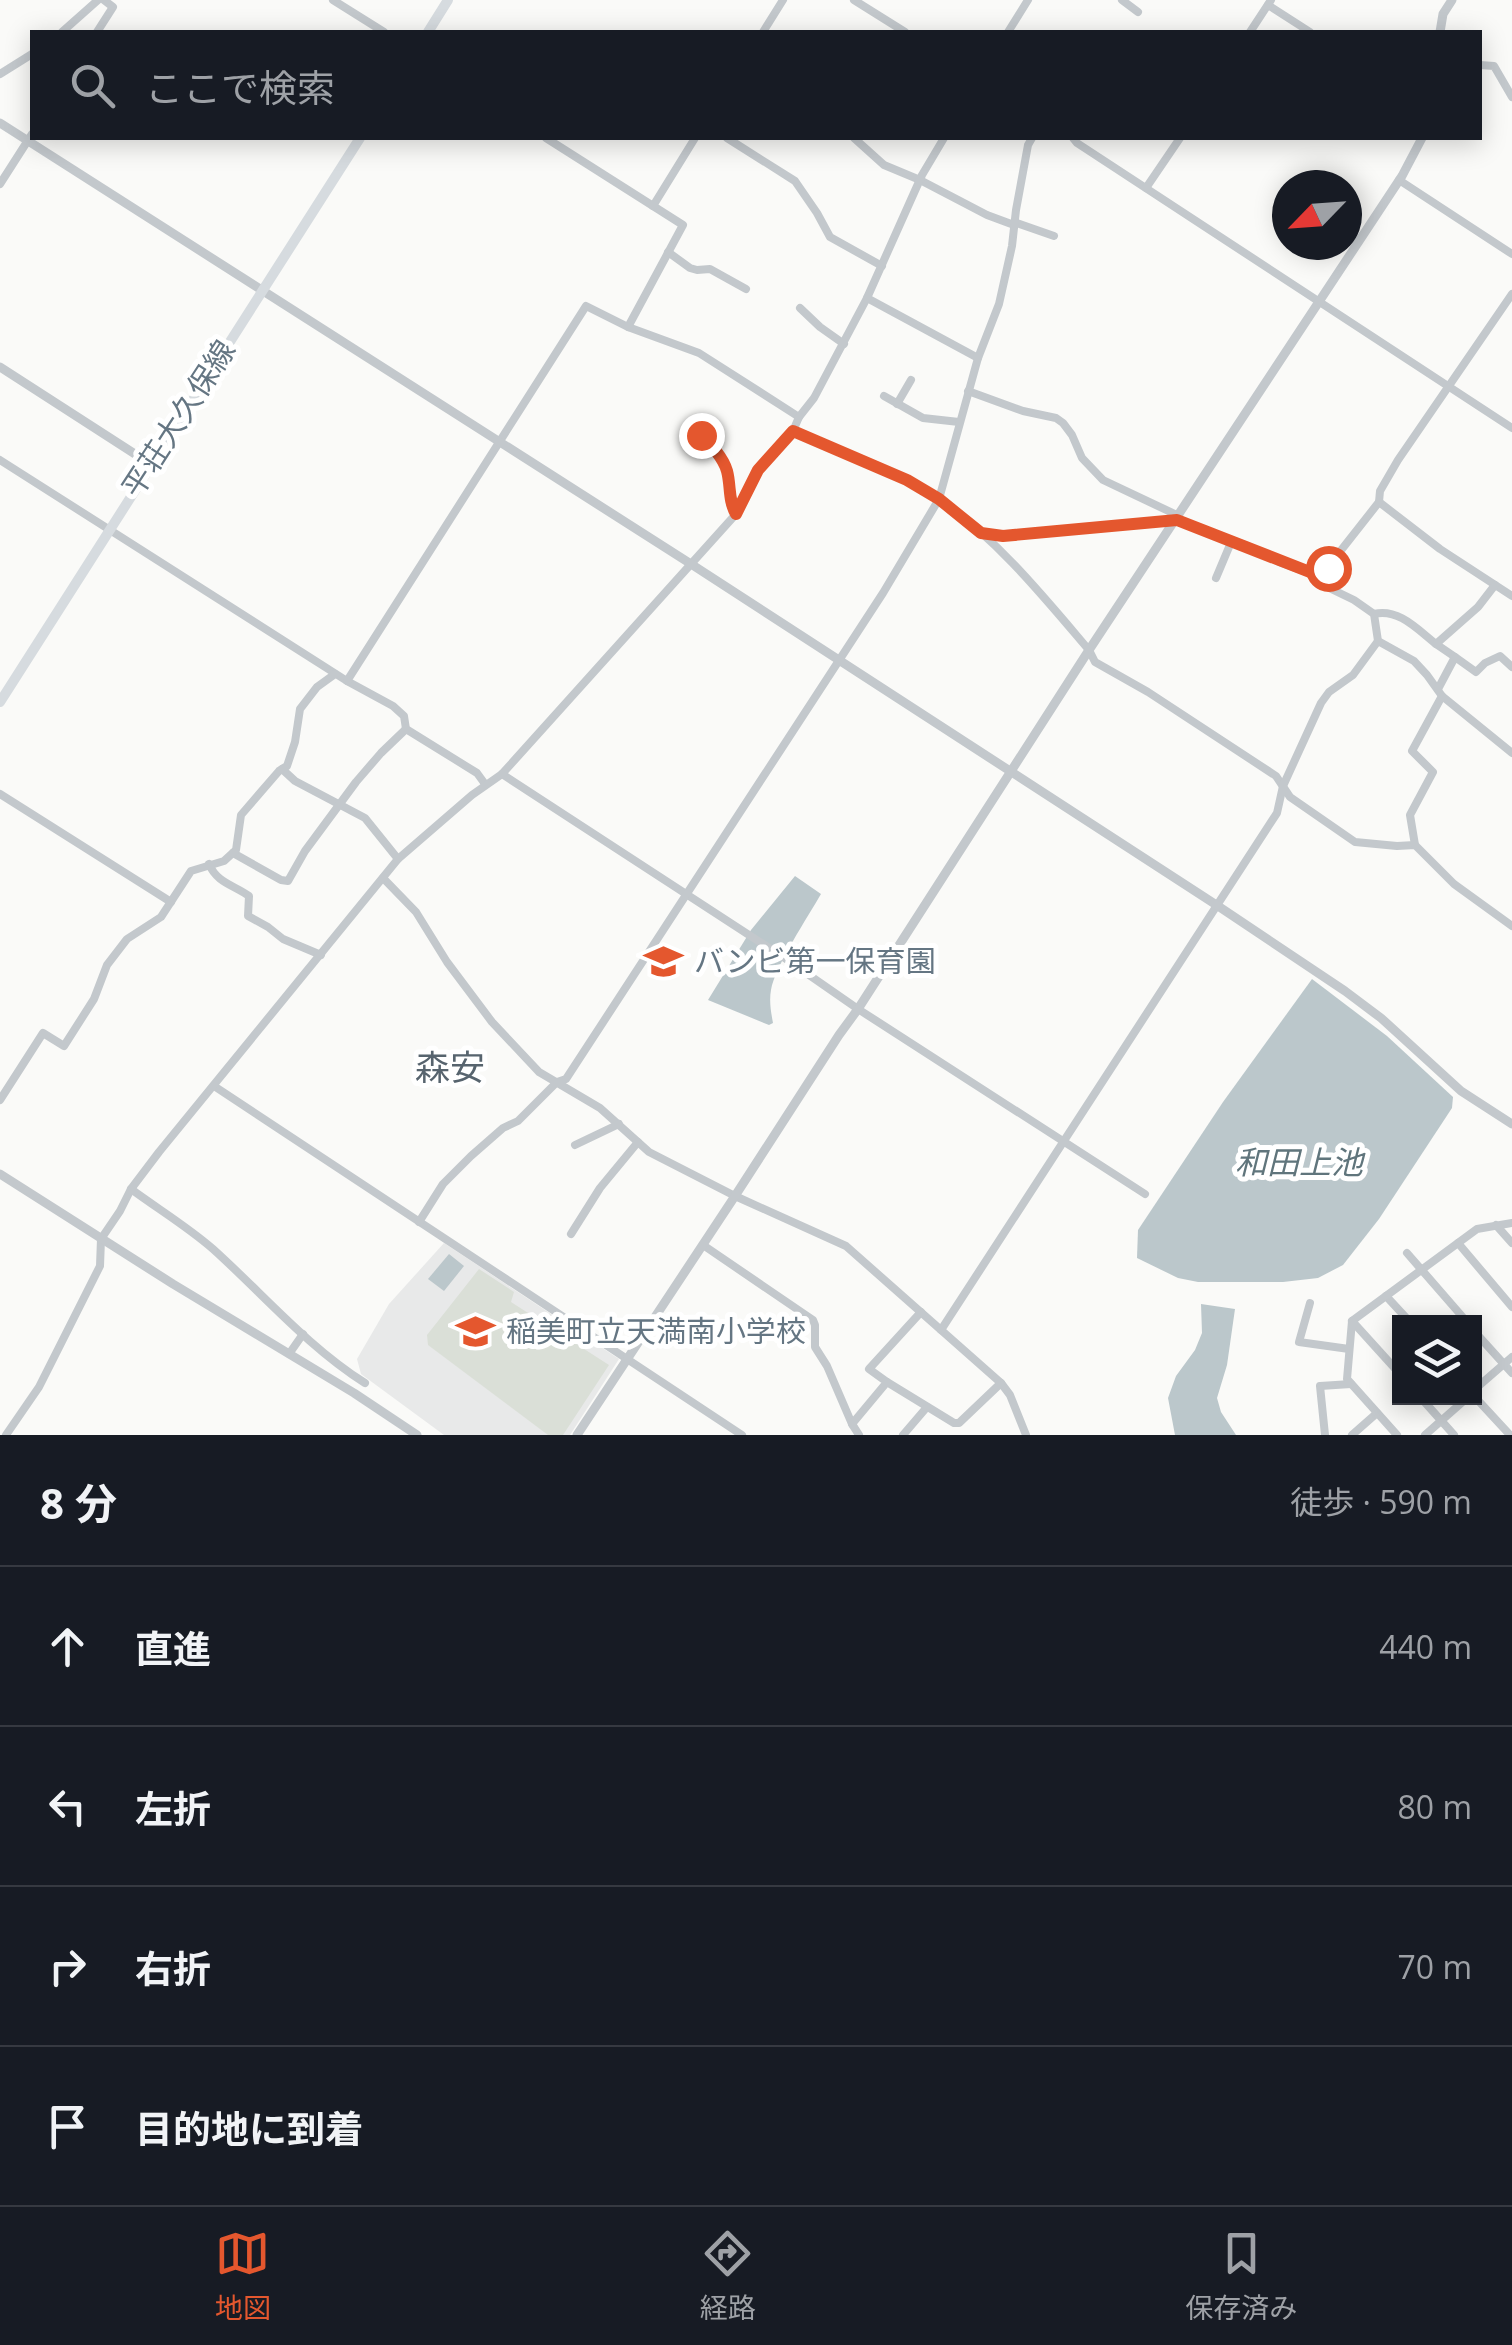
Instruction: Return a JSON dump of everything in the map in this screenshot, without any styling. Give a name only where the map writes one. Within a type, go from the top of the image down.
[{"type":"main road","points":[[429,30],[448,0]]},
{"type":"main road","name":"平荘大久保線","points":[[0,702],[359,140]]},
{"type":"street","points":[[64,30],[101,0],[113,7],[98,30]]},
{"type":"street","points":[[333,0],[381,30]]},
{"type":"street","points":[[763,30],[783,0]]},
{"type":"street","points":[[854,0],[902,30]]},
{"type":"street","points":[[1009,30],[1028,0]]},
{"type":"street","points":[[1122,0],[1138,12]]},
{"type":"street","points":[[1440,30],[1443,14],[1452,0]]},
{"type":"street","points":[[1251,30],[1270,3],[1307,30]]},
{"type":"street","points":[[0,73],[30,55]]},
{"type":"street","points":[[1482,64],[1494,66],[1512,97]]},
{"type":"street","points":[[0,124],[30,138],[0,184]]},
{"type":"street","points":[[33,140],[261,291],[1218,906],[1345,991],[1381,1018],[1461,1091],[1512,1124]]},
{"type":"street","points":[[549,140],[683,225],[628,327]]},
{"type":"street","points":[[653,206],[695,140]]},
{"type":"street","points":[[730,140],[794,181],[830,237],[882,266]]},
{"type":"street","points":[[856,140],[884,165],[955,200],[1054,236]]},
{"type":"street","points":[[6,1435],[39,1387],[100,1266],[101,1239],[132,1189],[398,859],[502,774],[736,514],[758,470],[793,431],[844,344],[920,180],[943,140]]},
{"type":"street","points":[[419,1222],[443,1184],[503,1128],[518,1120],[557,1082],[566,1079],[884,593],[939,499],[968,390],[998,304],[1031,140]]},
{"type":"street","points":[[1075,140],[1512,428]]},
{"type":"street","points":[[1146,188],[1179,140]]},
{"type":"street","points":[[577,1435],[1320,302],[1421,140]]},
{"type":"street","points":[[1399,180],[1512,254]]},
{"type":"street","points":[[668,252],[690,268],[710,269],[746,289]]},
{"type":"street","points":[[1320,576],[1379,502],[1380,491],[1398,460],[1512,294]]},
{"type":"street","points":[[868,298],[978,358]]},
{"type":"street","points":[[347,681],[586,306],[628,327],[698,353],[800,418]]},
{"type":"street","points":[[800,308],[844,344]]},
{"type":"street","points":[[0,367],[152,465]]},
{"type":"street","points":[[897,404],[911,380]]},
{"type":"street","points":[[968,390],[1023,411],[1056,418],[1063,423],[1082,458],[1103,480],[1178,518],[1320,576]]},
{"type":"street","points":[[884,396],[924,418],[959,422]]},
{"type":"street","points":[[700,431],[727,470],[730,504],[736,514]]},
{"type":"street","points":[[793,431],[907,480],[939,499],[1022,574],[1090,650],[1095,662],[1276,776],[1290,797],[1355,842],[1415,844]]},
{"type":"street","points":[[0,460],[335,674],[394,706],[404,716],[406,729],[477,773],[486,784]]},
{"type":"street","points":[[1379,502],[1440,549],[1512,596]]},
{"type":"street","points":[[981,533],[1003,536],[1178,518]]},
{"type":"street","points":[[1216,578],[1232,540]]},
{"type":"street","points":[[1320,576],[1323,585],[1374,614],[1388,612],[1398,616],[1476,672],[1500,656],[1512,666]]},
{"type":"street","points":[[1436,644],[1478,607],[1495,586]]},
{"type":"street","points":[[942,1330],[1278,813],[1283,786],[1321,703],[1329,692],[1353,675],[1378,641],[1374,614]]},
{"type":"street","points":[[1378,641],[1414,661],[1440,693],[1512,753]]},
{"type":"street","points":[[1455,657],[1412,751],[1432,772],[1410,815],[1415,844],[1454,884],[1512,926]]},
{"type":"street","points":[[0,1100],[43,1033],[64,1046],[94,1000],[115,953],[127,939],[161,917],[191,871],[224,861],[236,850],[241,815],[287,766],[296,742],[300,710],[317,688],[335,674]]},
{"type":"street","points":[[233,853],[288,881],[305,851],[380,752],[406,729]]},
{"type":"street","points":[[282,769],[296,781],[365,818],[398,859]]},
{"type":"street","points":[[502,774],[1145,1194]]},
{"type":"street","points":[[0,794],[171,902]]},
{"type":"street","points":[[210,864],[223,882],[249,896],[248,916],[284,939],[321,955]]},
{"type":"street","points":[[383,878],[416,912],[492,1022],[540,1072],[600,1108],[648,1152],[846,1246],[1001,1383],[1010,1394],[1026,1435]]},
{"type":"street","points":[[214,1086],[742,1435]]},
{"type":"street","points":[[574,1145],[619,1124]]},
{"type":"street","points":[[571,1234],[600,1188],[638,1142]]},
{"type":"street","points":[[0,1174],[417,1435]]},
{"type":"street","points":[[132,1189],[210,1246],[303,1334],[364,1383]]},
{"type":"street","points":[[1397,1435],[1347,1379],[1352,1321],[1478,1229],[1512,1223]]},
{"type":"street","points":[[1496,1225],[1512,1243]]},
{"type":"street","points":[[1458,1244],[1512,1307]]},
{"type":"street","points":[[703,1245],[813,1320],[815,1347],[860,1435]]},
{"type":"street","points":[[1407,1253],[1461,1315]]},
{"type":"street","points":[[1386,1296],[1404,1315]]},
{"type":"street","points":[[1310,1303],[1299,1342],[1349,1349]]},
{"type":"street","points":[[921,1312],[868,1369],[954,1423],[959,1423],[1001,1383]]},
{"type":"street","points":[[1352,1321],[1392,1365]]},
{"type":"street","points":[[289,1354],[303,1334]]},
{"type":"street","points":[[1482,1340],[1512,1373]]},
{"type":"street","points":[[1482,1385],[1512,1358]]},
{"type":"street","points":[[852,1424],[887,1382]]},
{"type":"street","points":[[1325,1435],[1320,1386],[1351,1384]]},
{"type":"street","points":[[1482,1402],[1510,1435]]},
{"type":"street","points":[[1427,1405],[1454,1435]]},
{"type":"street","points":[[1425,1435],[1459,1405]]},
{"type":"street","points":[[904,1435],[927,1407]]},
{"type":"street","points":[[1352,1435],[1377,1413]]},
{"type":"shaded area","name":"稲美町立天満南小学校","points":[[444,1243],[619,1359],[570,1435],[444,1435],[361,1374],[357,1359],[389,1304]]},
{"type":"shaded area","points":[[479,1269],[514,1292],[511,1302],[609,1365],[563,1435],[548,1435],[428,1345],[427,1335]]},
{"type":"water","points":[[795,876],[821,894],[774,980],[770,998],[773,1023],[769,1025],[708,1000],[751,930]]},
{"type":"water","name":"和田上池","points":[[1312,979],[1387,1036],[1453,1097],[1452,1108],[1379,1219],[1343,1265],[1318,1278],[1198,1282],[1178,1278],[1137,1258],[1138,1230],[1223,1102]]},
{"type":"water","points":[[449,1254],[464,1266],[444,1291],[428,1279]]},
{"type":"water","points":[[1201,1304],[1235,1309],[1227,1365],[1217,1398],[1236,1435],[1175,1435],[1168,1398],[1176,1376],[1202,1333]]},
{"type":"place","name":"バンビ第一保育園","points":[[664,962]]},
{"type":"place","name":"稲美町立天満南小学校","points":[[476,1332]]},
{"type":"district","name":"森安","points":[[450,1068]]},
{"type":"route","points":[[701,435],[727,470],[730,504],[736,514],[758,470],[793,431],[907,480],[939,499],[981,533],[1003,536],[1177,520],[1313,576],[1320,576],[1328,568]]}]
